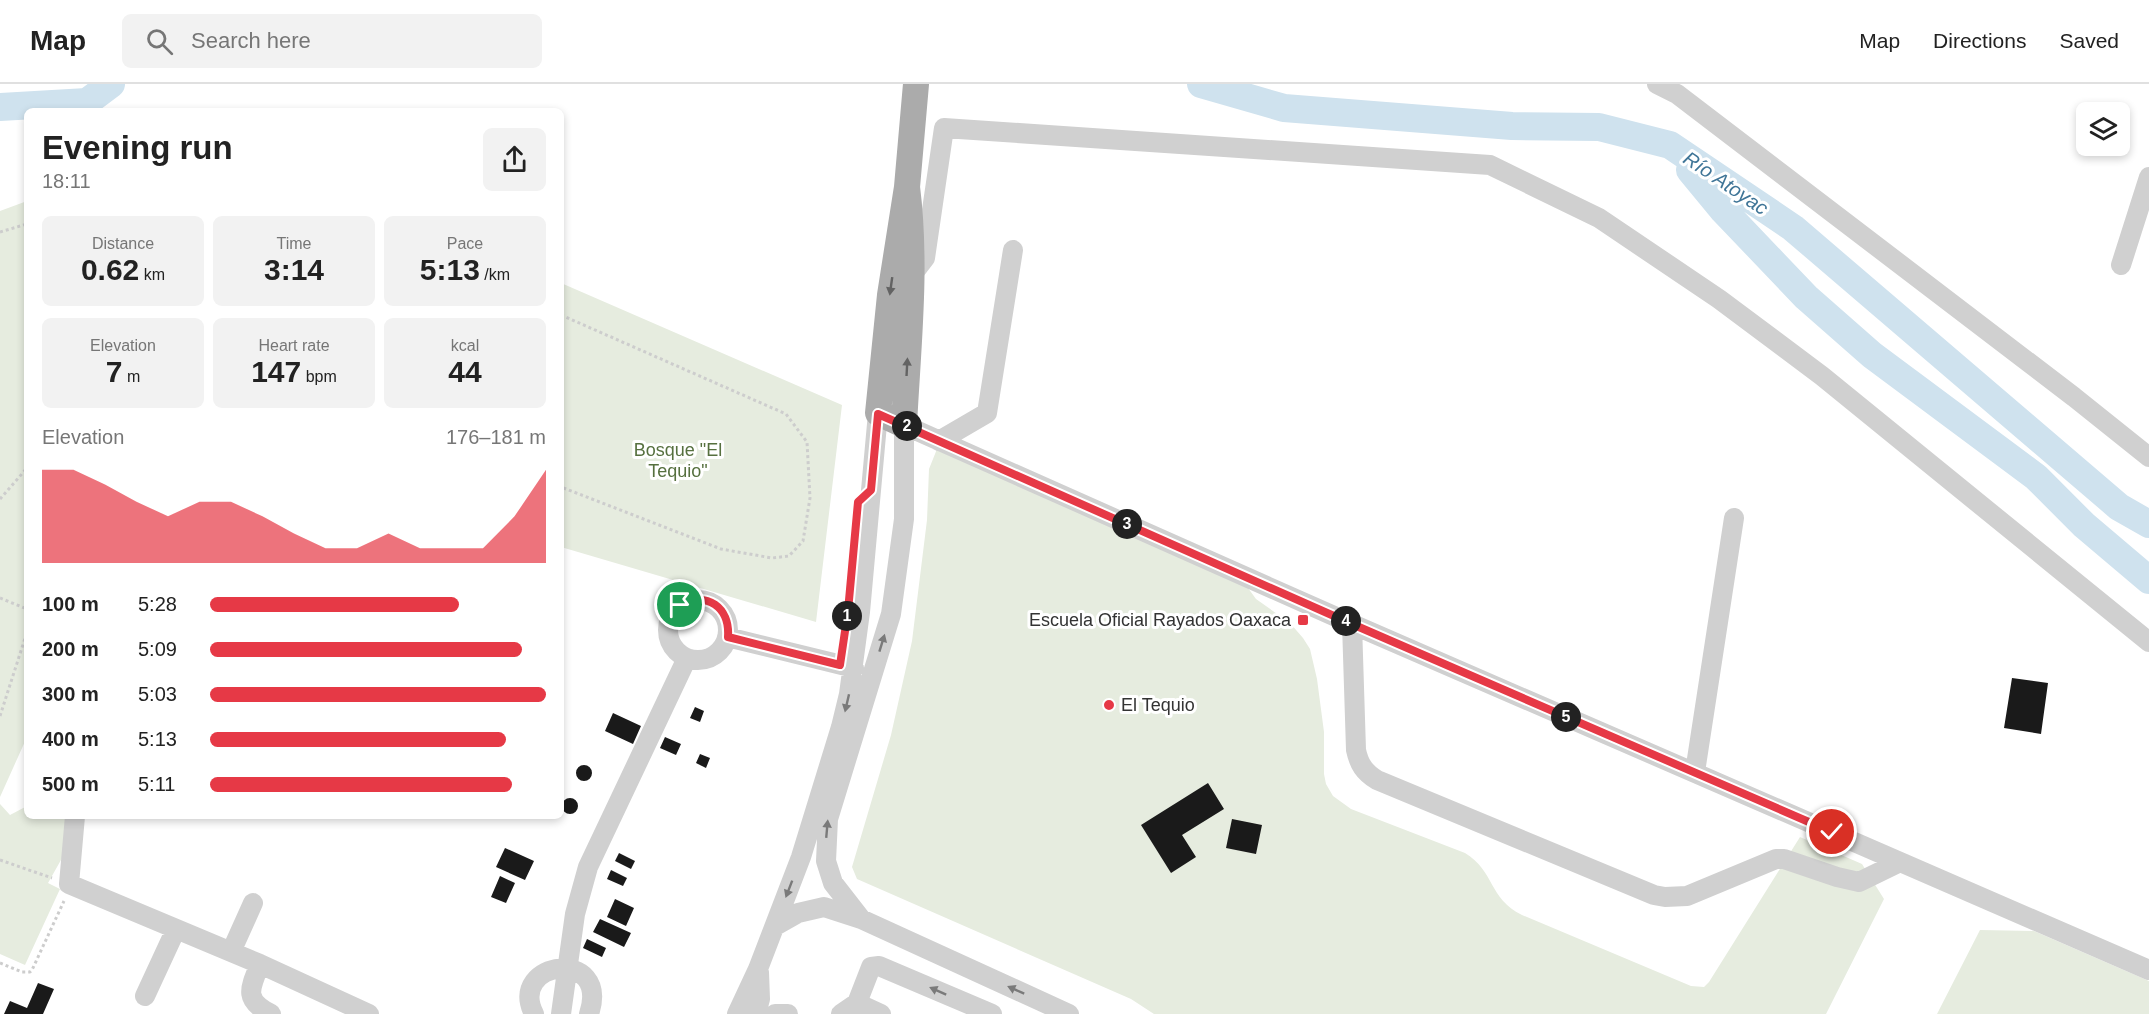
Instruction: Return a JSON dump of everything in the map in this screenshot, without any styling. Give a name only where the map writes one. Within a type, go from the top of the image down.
[{"type":"main road","points":[[907,187],[912,225],[912,275],[904,425],[878,414],[890,295],[907,187],[916,84]]},
{"type":"street","points":[[1657,84],[1677,94],[1696,108],[2149,457]]},
{"type":"street","points":[[912,275],[925,258],[944,128],[1490,165],[1599,218],[1719,299],[1822,376],[2149,642]]},
{"type":"street","points":[[2121,265],[2149,177]]},
{"type":"street","points":[[939,441],[987,413],[1013,250]]},
{"type":"street","points":[[737,1014],[758,969],[801,858],[841,727],[854,668],[878,414]]},
{"type":"street","points":[[861,919],[833,883],[826,861],[826,836],[837,787],[891,614],[904,519],[904,425],[1352,624],[2149,970]]},
{"type":"street","points":[[1695,772],[1734,518]]},
{"type":"street","points":[[700,599],[710,602],[726,616],[728,637],[716,654],[697,660],[687,658],[671,644],[668,634],[669,623],[673,613],[680,605],[689,600],[700,599]]},
{"type":"street","points":[[1352,624],[1356,750],[1361,767],[1377,780],[1665,897],[1688,896],[1776,860],[1784,859],[1859,882],[1900,862]]},
{"type":"street","points":[[728,637],[854,668]]},
{"type":"street","points":[[561,1014],[575,914],[588,867],[687,658]]},
{"type":"street","points":[[75,819],[69,884],[260,964],[369,1014]]},
{"type":"street","points":[[231,952],[253,903]]},
{"type":"street","points":[[775,926],[798,913],[824,908],[861,919],[1069,1014]]},
{"type":"street","points":[[145,996],[176,929]]},
{"type":"street","points":[[260,964],[250,989],[252,1000],[258,1007],[271,1014]]},
{"type":"street","points":[[881,1014],[849,1009],[871,968],[879,966],[992,1014]]},
{"type":"street","points":[[534,1014],[530,1001],[531,990],[536,980],[544,972],[554,968],[568,968],[577,971],[586,979],[592,990],[593,1003],[589,1014]]},
{"type":"street","points":[[756,1014],[760,999],[758,969]]},
{"type":"street","points":[[775,1014],[788,1014]]},
{"type":"path","points":[[0,232],[24,225]]},
{"type":"path","points":[[564,316],[786,414],[807,442],[810,498],[803,541],[789,556],[772,558],[721,549],[564,488]]},
{"type":"path","points":[[0,499],[24,471]]},
{"type":"path","points":[[0,598],[24,608]]},
{"type":"path","points":[[0,716],[24,641]]},
{"type":"path","points":[[0,860],[69,884],[68,892],[32,970],[22,972],[0,963]]},
{"type":"green space","points":[[24,202],[24,744],[0,797],[0,211]]},
{"type":"green space","name":"Bosque \"El Tequio\"","points":[[564,284],[842,405],[816,622],[564,548]]},
{"type":"green space","name":"El Tequio","points":[[937,449],[1248,588],[1256,599],[1290,623],[1310,649],[1317,679],[1324,732],[1324,774],[1326,784],[1333,796],[1351,809],[1465,853],[1482,868],[1503,901],[1522,915],[1691,986],[1704,987],[1800,837],[1862,864],[1884,899],[1826,1014],[1154,1014],[1131,999],[857,879],[852,867],[891,735],[912,641],[927,520],[929,469]]},
{"type":"green space","points":[[0,804],[10,815],[24,808],[24,819],[65,819],[79,828],[48,883],[60,889],[25,965],[0,954]]},
{"type":"green space","points":[[1980,930],[2034,931],[2149,981],[2149,1014],[1937,1014]]},
{"type":"building","points":[[2012,678],[2048,683],[2041,734],[2004,728]]},
{"type":"building","points":[[695,707],[704,711],[700,722],[690,718]]},
{"type":"building","points":[[613,713],[641,726],[633,744],[605,731]]},
{"type":"building","points":[[665,737],[681,744],[676,755],[660,748]]},
{"type":"building","points":[[700,754],[710,758],[706,768],[696,763]]},
{"type":"building","points":[[584,765],[590,767],[592,773],[590,779],[584,781],[578,779],[576,773],[578,767]]},
{"type":"building","points":[[1208,783],[1224,809],[1182,835],[1196,857],[1171,873],[1141,825]]},
{"type":"building","points":[[570,798],[576,800],[576,812],[570,814],[564,812],[564,800]]},
{"type":"building","points":[[1232,819],[1262,825],[1256,854],[1226,848]]},
{"type":"building","points":[[505,848],[534,861],[525,880],[496,867]]},
{"type":"building","points":[[619,853],[635,861],[631,869],[615,861]]},
{"type":"building","points":[[611,870],[627,878],[623,886],[607,879]]},
{"type":"building","points":[[500,876],[515,883],[506,903],[491,897]]},
{"type":"building","points":[[615,899],[634,908],[626,926],[607,917]]},
{"type":"building","points":[[600,919],[631,933],[624,947],[593,932]]},
{"type":"building","points":[[587,939],[606,948],[602,957],[583,948]]},
{"type":"building","points":[[38,983],[54,989],[43,1014],[4,1014],[10,1001],[27,1008]]},
{"type":"waterway","name":"Río Atoyac","points":[[0,107],[87,102],[111,84]]},
{"type":"waterway","name":"Río Atoyac","points":[[1201,84],[1284,108],[1512,126],[1599,127],[1670,145],[1793,228],[2119,507],[2149,524]]},
{"type":"waterway","points":[[1690,170],[1723,210],[1806,297],[1872,355],[2036,477],[2084,525],[2149,580]]},
{"type":"place","name":"Escuela Oficial Rayados Oaxaca","points":[[1303,620]]},
{"type":"place","name":"El Tequio","points":[[1109,705]]},
{"type":"route","points":[[680,605],[689,600],[700,599],[710,602],[726,616],[728,637],[840,665],[848,611],[858,502],[871,490],[878,414],[1352,624],[1832,832]]}]
